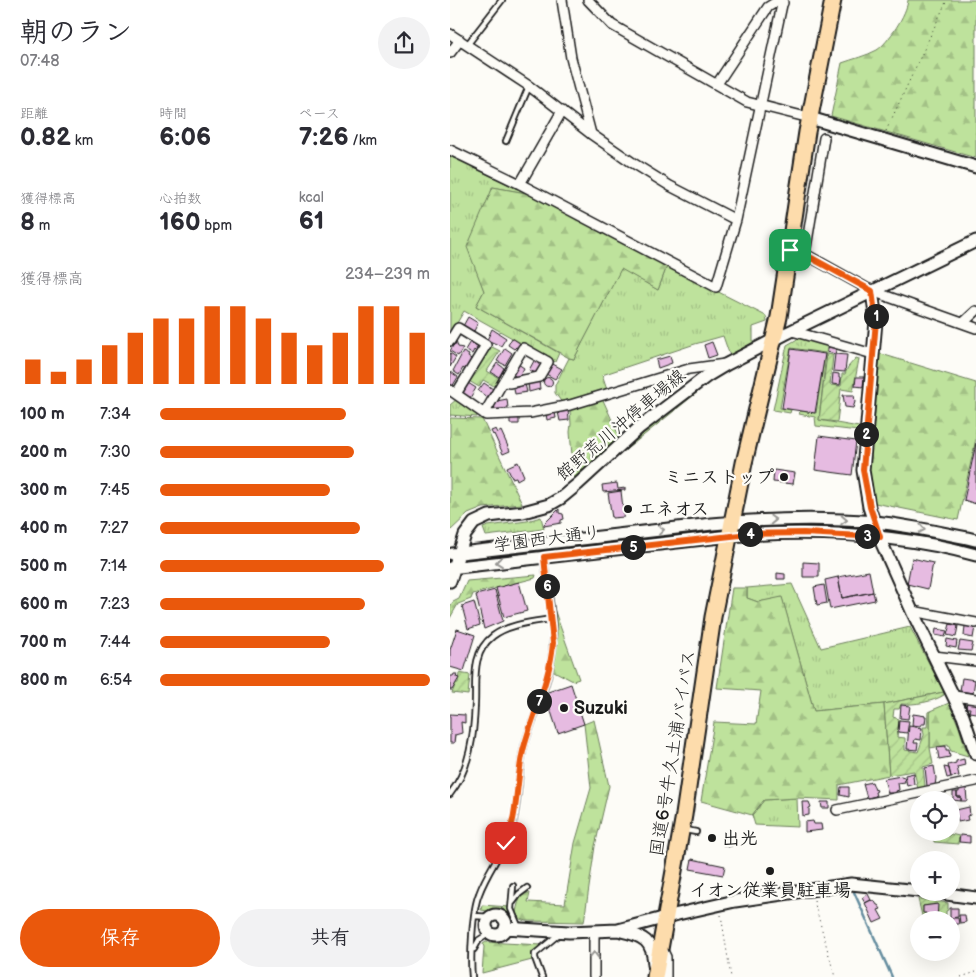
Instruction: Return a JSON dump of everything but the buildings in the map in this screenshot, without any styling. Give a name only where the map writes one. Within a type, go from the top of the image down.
[{"type":"highway","name":"国道6号牛久土浦バイパス","points":[[654,977],[664,918],[688,831],[713,617],[752,431],[797,252],[797,203],[810,118],[833,0]]},
{"type":"main road","points":[[810,118],[976,167]]},
{"type":"main road","name":"館野荒川沖停車場線","points":[[450,581],[454,554],[474,523],[489,516],[536,510],[549,505],[561,498],[659,412],[707,376],[774,340],[976,241]]},
{"type":"main road","points":[[872,291],[876,321],[863,470],[870,507],[880,537],[912,611],[974,736],[976,754]]},
{"type":"main road","name":"学園西大通り","points":[[452,567],[544,557],[814,518],[874,522],[976,540]]},
{"type":"main road","name":"学園西大通り","points":[[454,554],[731,529],[880,537],[955,549],[976,555]]},
{"type":"main road","points":[[505,928],[502,918],[497,915],[491,917],[486,924],[490,933],[498,934],[505,928],[594,932],[618,930],[713,904],[811,889],[859,884],[910,890]]},
{"type":"main road","points":[[960,896],[976,898]]},
{"type":"main road","points":[[618,930],[638,936],[648,942],[653,952],[654,977]]},
{"type":"street","points":[[562,0],[570,58],[591,134]]},
{"type":"street","points":[[588,0],[612,25],[747,102],[810,118]]},
{"type":"street","points":[[450,150],[520,184],[716,287],[736,220],[783,2],[776,2],[768,7],[717,84]]},
{"type":"street","points":[[450,34],[529,86],[591,134],[670,186],[736,220]]},
{"type":"street","points":[[450,53],[464,43]]},
{"type":"street","points":[[520,184],[562,111]]},
{"type":"street","points":[[824,138],[812,206],[797,252],[872,291],[976,328]]},
{"type":"street","points":[[797,203],[812,206]]},
{"type":"street","points":[[963,323],[976,311]]},
{"type":"street","points":[[450,341],[458,328],[486,345],[453,392],[484,414],[492,416],[530,413],[570,405],[689,368],[727,364]]},
{"type":"street","points":[[792,331],[873,354]]},
{"type":"street","points":[[484,414],[523,348],[548,362],[539,377],[509,383],[504,381]]},
{"type":"street","points":[[912,611],[976,623]]},
{"type":"street","points":[[934,656],[976,661]]},
{"type":"street","points":[[954,696],[976,699]]},
{"type":"street","points":[[837,810],[976,781]]},
{"type":"street","points":[[594,932],[594,977]]},
{"type":"street","points":[[660,944],[666,957],[666,977]]},
{"type":"lane","points":[[464,43],[502,0]]},
{"type":"lane","points":[[506,141],[529,86]]},
{"type":"lane","points":[[472,977],[475,916],[479,895],[506,843],[514,822],[524,749],[550,664],[553,643],[544,557]]},
{"type":"lane","points":[[450,794],[461,778],[467,762],[474,723],[476,666],[483,646],[494,635],[511,627],[551,619]]},
{"type":"lane","points":[[513,886],[511,909],[520,929]]},
{"type":"lane","points":[[511,909],[515,898],[527,888]]},
{"type":"lane","points":[[475,916],[491,917]]},
{"type":"lane","points":[[542,977],[535,954],[562,932]]},
{"type":"lane","points":[[472,958],[476,944],[490,933]]},
{"type":"path","points":[[882,139],[947,0]]},
{"type":"path","points":[[450,416],[477,418],[484,414]]},
{"type":"path","points":[[811,889],[835,977]]},
{"type":"path","points":[[713,904],[731,977]]},
{"type":"path","points":[[961,977],[976,972]]},
{"type":"green space","points":[[908,0],[976,0],[976,158],[831,116],[842,63],[877,50],[891,35],[901,20]]},
{"type":"green space","points":[[450,156],[526,193],[492,187],[478,272],[484,291],[476,306],[559,353],[555,362],[464,311],[450,335]]},
{"type":"green space","points":[[493,187],[526,193],[667,266],[658,290],[621,269],[574,359],[476,306],[484,291],[467,247]]},
{"type":"green space","points":[[667,266],[766,316],[767,322],[753,327],[753,342],[730,356],[723,336],[695,344],[602,375],[607,390],[563,404],[555,393],[555,385],[569,358],[574,359],[621,268],[658,290]]},
{"type":"green space","points":[[801,337],[827,345],[819,420],[859,427],[858,431],[816,426],[815,417],[799,414],[800,411],[816,413],[825,353],[791,348],[780,408],[791,410],[790,413],[773,410],[787,345]]},
{"type":"green space","points":[[490,346],[500,351],[487,371],[499,378],[494,386],[483,380],[479,387],[469,381]]},
{"type":"green space","points":[[878,353],[976,383],[976,439],[958,520],[875,503],[871,493],[869,470]]},
{"type":"green space","points":[[827,354],[833,355],[830,385],[841,386],[842,374],[845,374],[856,358],[859,359],[853,391],[841,389],[837,422],[819,420]]},
{"type":"green space","points":[[696,389],[699,391],[608,464],[626,445]]},
{"type":"green space","points":[[457,399],[477,414],[477,417],[450,415],[450,405]]},
{"type":"green space","points":[[603,400],[620,438],[586,471],[582,470],[574,479],[570,409]]},
{"type":"green space","points":[[450,418],[482,419],[522,504],[483,508],[468,514],[450,531]]},
{"type":"green space","points":[[541,517],[544,529],[486,536],[483,528],[527,521]]},
{"type":"green space","points":[[536,575],[535,578],[473,594],[471,599],[458,604],[450,618],[450,607],[453,602],[459,599],[467,581]]},
{"type":"green space","points":[[792,584],[821,648],[910,627],[944,692],[884,704],[814,711],[782,598],[758,602],[747,598],[747,588]]},
{"type":"green space","points":[[732,588],[747,588],[747,598],[758,602],[782,597],[814,711],[884,704],[889,775],[839,785],[839,800],[797,798],[764,800],[752,815],[701,801],[714,722],[756,724],[761,691],[717,688]]},
{"type":"green space","points":[[551,591],[554,609],[579,679],[573,681],[552,670],[557,641]]},
{"type":"green space","points":[[459,673],[470,675],[468,695],[452,693],[456,683],[458,683]]},
{"type":"green space","points":[[944,692],[944,695],[929,701],[901,704],[899,709],[894,709],[893,717],[899,719],[897,737],[905,738],[905,750],[918,752],[924,735],[923,727],[927,727],[928,712],[930,711],[930,748],[933,764],[923,767],[925,786],[918,789],[914,771],[889,775],[884,704]]},
{"type":"green space","points":[[949,703],[968,756],[951,751],[948,745],[930,748],[930,711]]},
{"type":"green space","points":[[594,720],[609,786],[595,846],[584,922],[527,921],[520,919],[516,913],[523,893],[530,893],[528,902],[565,904],[575,843],[591,788],[584,724]]},
{"type":"green space","points":[[797,798],[798,827],[755,825],[752,815],[764,800]]},
{"type":"green space","points":[[934,841],[958,841],[958,844]]},
{"type":"green space","points":[[918,901],[948,903],[948,910],[946,911],[937,911],[937,904],[923,906],[923,911],[921,911]]},
{"type":"green space","points":[[482,905],[509,907],[511,918],[506,919],[500,913],[481,910]]},
{"type":"green space","points":[[486,942],[541,945],[532,953],[532,960],[482,973],[483,944]]},
{"type":"waterway","points":[[854,892],[892,977]]},
{"type":"place","name":"ミニストップ","points":[[784,477]]},
{"type":"place","name":"エネオス","points":[[628,509]]},
{"type":"place","name":"Suzuki","points":[[564,708]]},
{"type":"place","name":"出光","points":[[712,838]]},
{"type":"place","name":"イオン従業員駐車場","points":[[770,871]]},
{"type":"route","points":[[506,843],[514,822],[520,765],[530,726],[547,676],[552,653],[551,619],[544,557],[749,534],[804,533],[880,537],[870,507],[863,470],[876,321],[872,291],[804,254],[790,250]]}]
